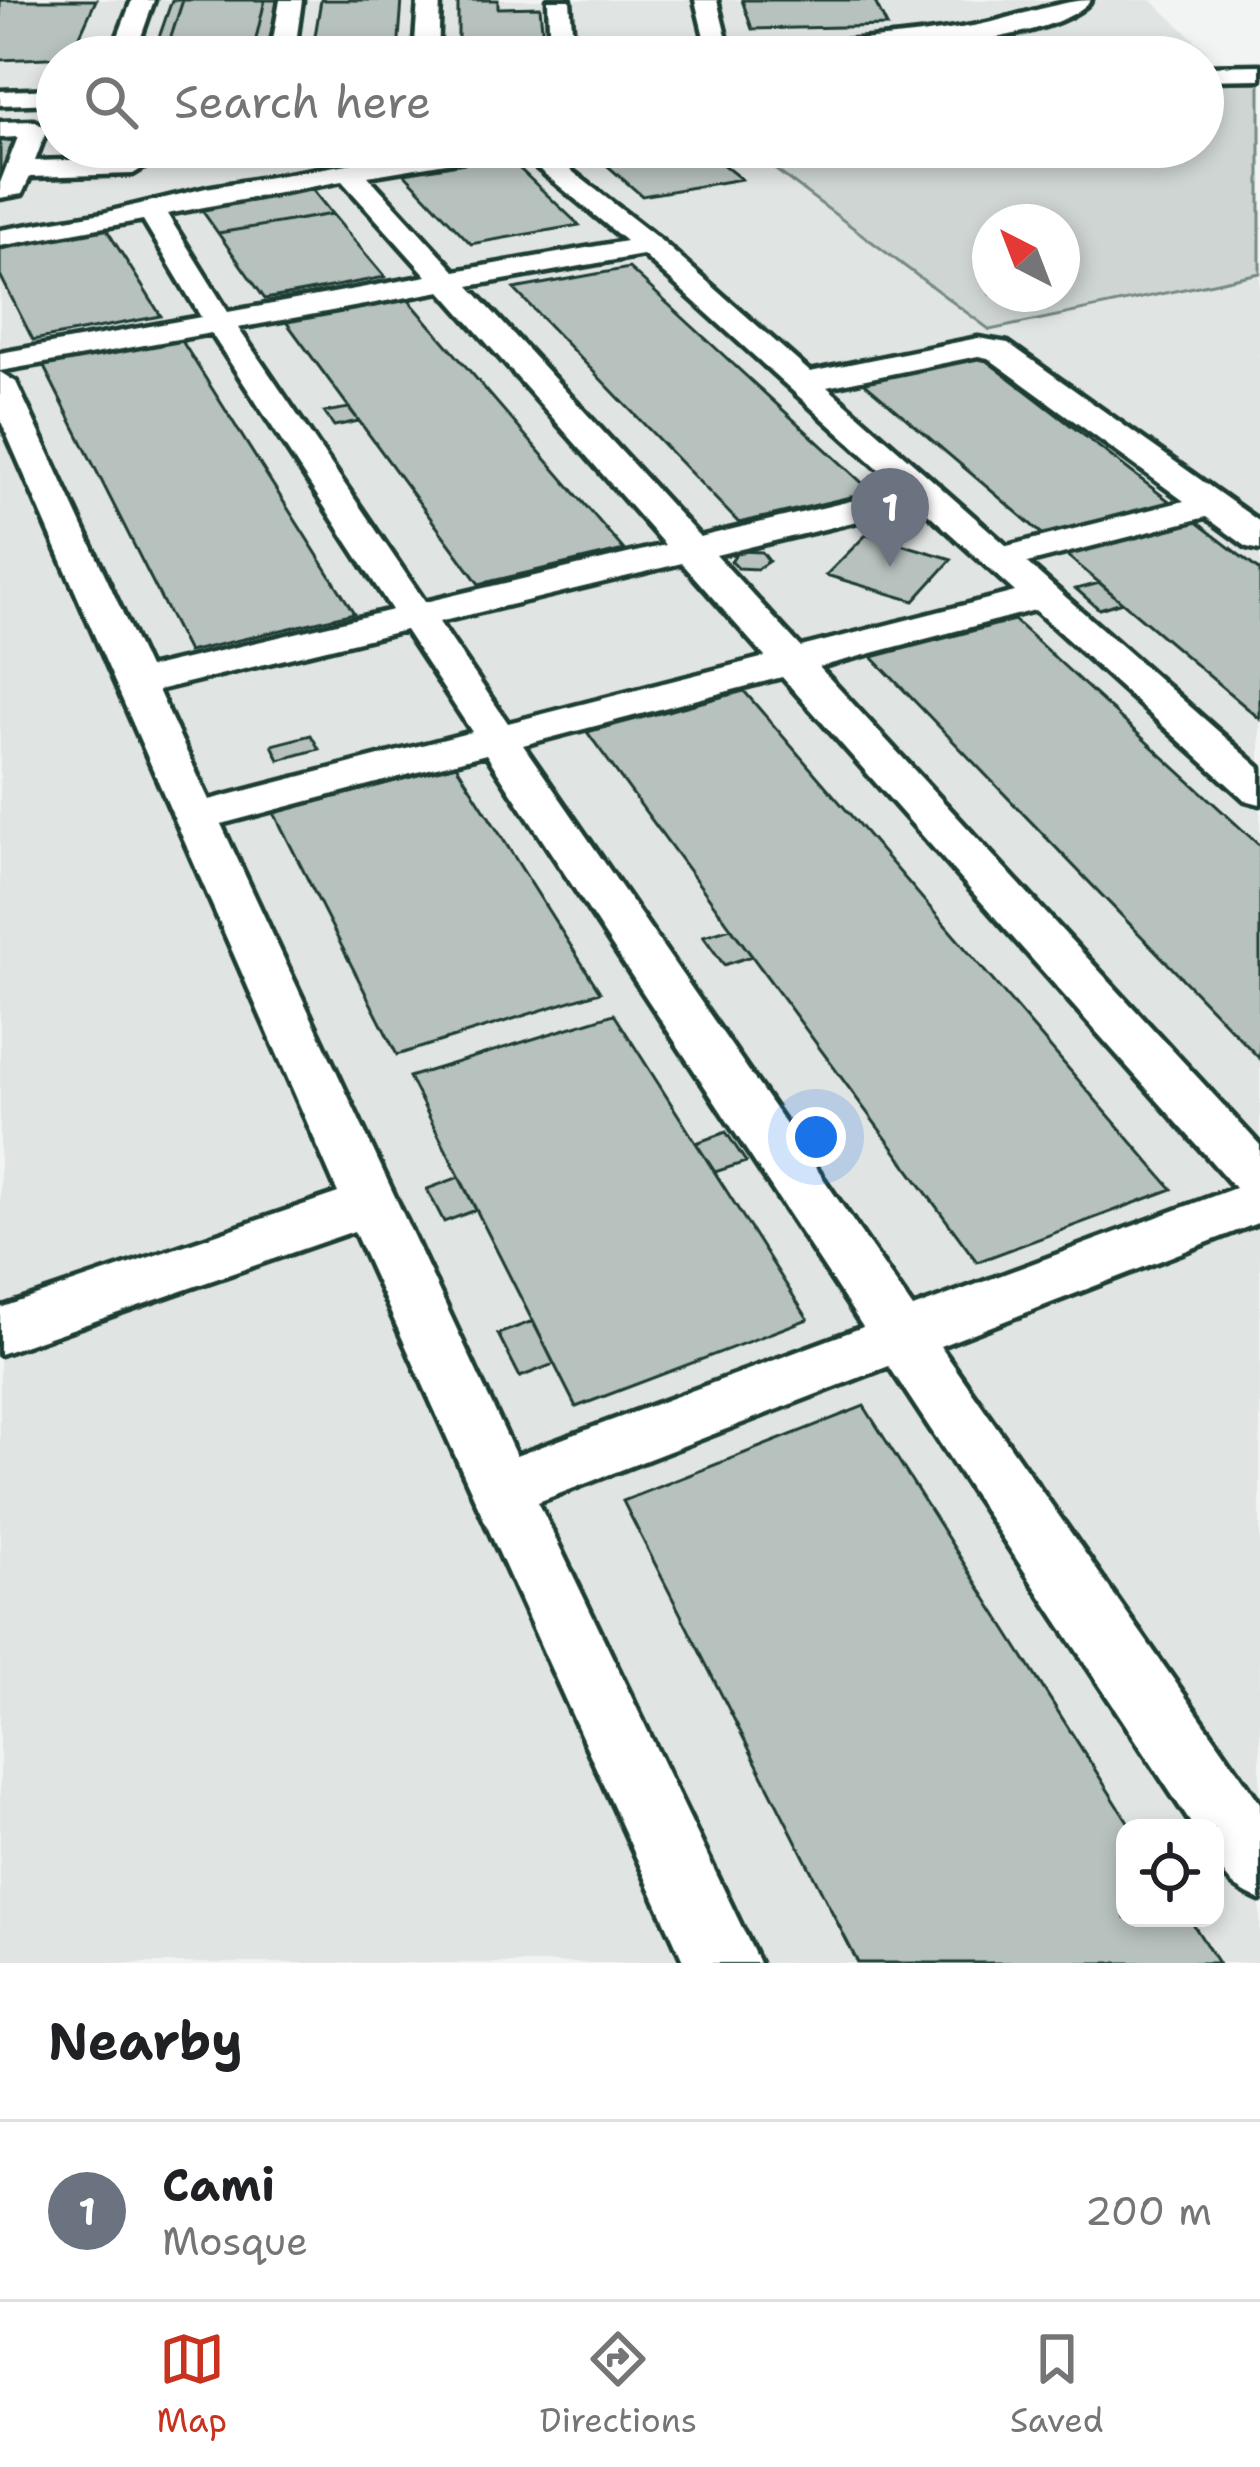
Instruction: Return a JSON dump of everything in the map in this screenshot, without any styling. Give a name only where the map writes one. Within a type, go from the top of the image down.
[{"type":"street","points":[[130,36],[143,0]]},
{"type":"street","points":[[285,36],[291,0]]},
{"type":"street","points":[[427,36],[429,0]]},
{"type":"street","points":[[559,0],[561,36]]},
{"type":"street","points":[[706,0],[715,36]]},
{"type":"street","points":[[956,36],[1047,17],[1080,0]]},
{"type":"street","points":[[1224,69],[1260,68]]},
{"type":"street","points":[[0,102],[36,101]]},
{"type":"street","points":[[0,130],[34,129],[12,188],[0,193]]},
{"type":"street","points":[[19,169],[142,187],[372,168]]},
{"type":"street","points":[[552,168],[649,244],[1260,791]]},
{"type":"street","points":[[349,172],[1260,1180]]},
{"type":"street","points":[[0,238],[142,187]]},
{"type":"street","points":[[142,187],[219,322],[1260,1864]]},
{"type":"street","points":[[0,362],[649,244]]},
{"type":"street","points":[[801,383],[978,347],[997,350],[1260,539]]},
{"type":"street","points":[[0,382],[369,1204],[722,1963]]},
{"type":"street","points":[[136,683],[924,494]]},
{"type":"street","points":[[998,559],[1213,504]]},
{"type":"street","points":[[196,817],[1041,596]]},
{"type":"street","points":[[501,1489],[1260,1200]]},
{"type":"street","points":[[0,1331],[369,1204]]},
{"type":"shaded area","points":[[0,0],[1151,0],[1191,36],[36,36],[36,168],[773,168],[990,330],[1260,273],[1260,1963],[0,1963]]},
{"type":"shaded area","points":[[1260,82],[1260,273],[1080,311],[1080,204],[972,204],[972,312],[1075,312],[990,330],[773,168],[1224,168],[1224,83]]},
{"type":"building","points":[[0,0],[96,0],[80,36],[36,36],[36,58],[0,60]]},
{"type":"building","points":[[172,0],[183,0],[171,36],[160,36]]},
{"type":"building","points":[[183,0],[265,0],[257,36],[171,36]]},
{"type":"building","points":[[265,0],[278,0],[270,36],[257,36]]},
{"type":"building","points":[[321,0],[402,0],[399,36],[315,36]]},
{"type":"building","points":[[458,0],[498,0],[498,8],[540,7],[543,36],[458,36]]},
{"type":"building","points":[[742,0],[874,0],[887,26],[752,29]]},
{"type":"building","points":[[22,131],[0,184],[0,132]]},
{"type":"building","points":[[519,168],[579,225],[471,244],[401,170]]},
{"type":"building","points":[[610,168],[727,168],[741,179],[642,196]]},
{"type":"building","points":[[311,188],[332,214],[218,233],[199,206]]},
{"type":"building","points":[[332,214],[385,277],[265,299],[218,233]]},
{"type":"building","points":[[105,227],[161,316],[33,340],[0,275],[0,245]]},
{"type":"building","points":[[629,268],[872,492],[739,523],[514,289]]},
{"type":"building","points":[[406,297],[624,550],[479,584],[284,319]]},
{"type":"building","points":[[180,338],[354,613],[188,652],[42,363]]},
{"type":"building","points":[[978,354],[1177,507],[1048,539],[860,379]]},
{"type":"building","points":[[349,408],[359,421],[334,426],[324,412]]},
{"type":"building","points":[[1186,514],[1260,571],[1260,719],[1057,547]]},
{"type":"building","points":[[867,534],[952,559],[914,601],[826,575]]},
{"type":"building","points":[[738,551],[762,552],[769,561],[757,569],[738,568],[731,561]]},
{"type":"building","points":[[1100,583],[1122,602],[1099,609],[1076,589]]},
{"type":"building","points":[[1014,620],[1260,846],[1260,1059],[872,657]]},
{"type":"building","points":[[744,691],[1172,1189],[977,1262],[587,732]]},
{"type":"building","points":[[311,735],[319,749],[279,760],[272,745]]},
{"type":"building","points":[[456,765],[600,992],[397,1055],[274,813]]},
{"type":"building","points":[[731,928],[752,956],[724,965],[703,936]]},
{"type":"building","points":[[614,1014],[808,1319],[576,1407],[409,1077]]},
{"type":"building","points":[[726,1132],[746,1162],[715,1172],[696,1143]]},
{"type":"building","points":[[459,1177],[476,1210],[444,1222],[427,1189]]},
{"type":"building","points":[[533,1321],[554,1364],[520,1377],[498,1334]]},
{"type":"building","points":[[864,1406],[1126,1819],[1116,1819],[1116,1927],[1195,1927],[1218,1963],[858,1963],[623,1501]]},
{"type":"place","name":"Cami","points":[[890,567]]}]
